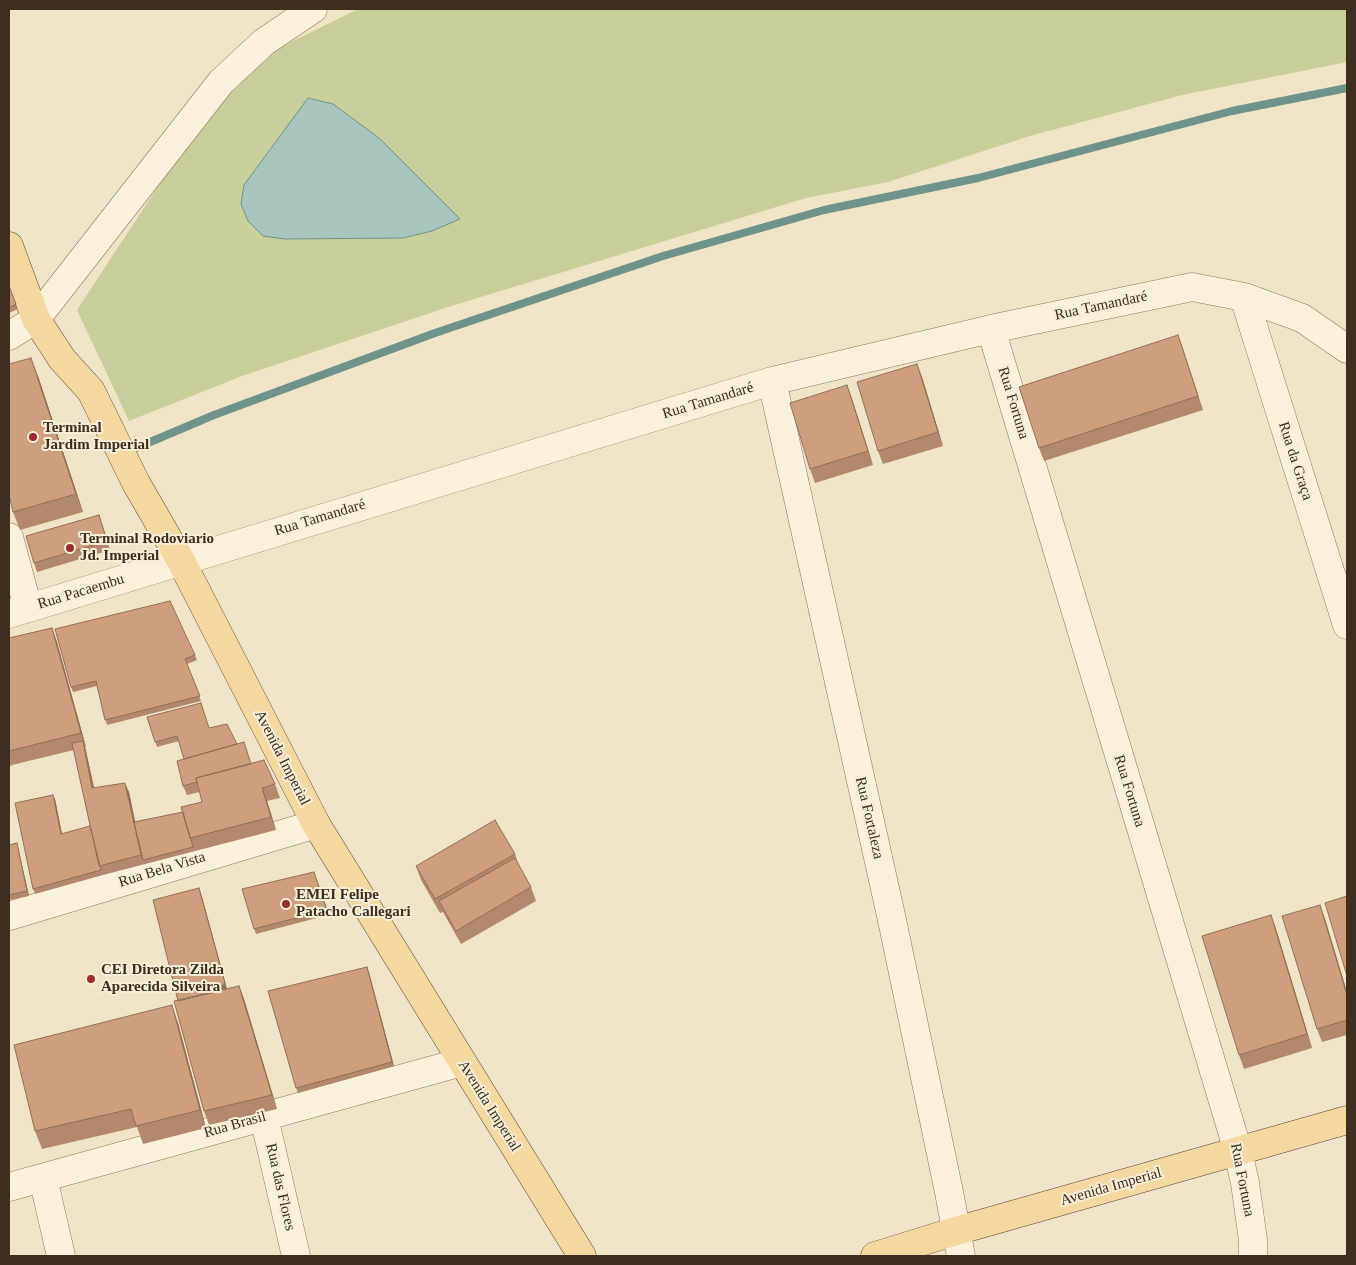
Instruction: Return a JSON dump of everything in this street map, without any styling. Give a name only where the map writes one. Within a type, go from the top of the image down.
[{"type":"main road","name":"Avenida Imperial","points":[[9,246],[36,319],[62,359],[90,391],[136,483],[181,561],[316,824],[582,1256]]},
{"type":"main road","name":"Avenida Imperial","points":[[875,1256],[958,1244],[1238,1152],[1347,1120]]},
{"type":"street","points":[[9,336],[36,319],[221,82],[264,42],[313,9]]},
{"type":"street","name":"Rua Tamandaré","points":[[181,561],[772,381],[991,329],[1192,287],[1244,296],[1302,318],[1347,349]]},
{"type":"street","name":"Rua da Graça","points":[[1244,296],[1347,625]]},
{"type":"street","name":"Rua Fortuna","points":[[991,329],[1238,1152],[1247,1202],[1252,1256]]},
{"type":"street","name":"Rua Fortaleza","points":[[772,381],[892,920],[958,1244]]},
{"type":"street","points":[[9,537],[18,611]]},
{"type":"street","name":"Rua Pacaembu","points":[[18,611],[181,561]]},
{"type":"street","name":"Rua Bela Vista","points":[[9,916],[316,824]]},
{"type":"street","name":"Rua Brasil","points":[[9,1187],[462,1062]]},
{"type":"street","name":"Rua das Flores","points":[[264,1117],[296,1256]]},
{"type":"street","points":[[43,1178],[61,1256]]},
{"type":"green space","points":[[358,9],[1347,9],[1347,62],[1182,95],[1030,136],[888,182],[806,198],[448,307],[242,376],[129,421],[77,310],[234,70]]},
{"type":"water","points":[[308,98],[333,104],[379,138],[460,219],[432,231],[403,238],[285,239],[263,236],[248,221],[241,204],[244,185]]},
{"type":"building","points":[[9,286],[16,304],[9,308]]},
{"type":"building","points":[[1178,335],[1198,396],[1039,448],[1019,387]]},
{"type":"building","name":"Terminal Jardim Imperial","points":[[31,358],[76,494],[13,512],[9,495],[9,364]]},
{"type":"building","points":[[917,364],[938,432],[878,451],[857,382]]},
{"type":"building","points":[[847,385],[868,451],[810,469],[790,403]]},
{"type":"building","name":"Terminal Rodoviario Jd. Imperial","points":[[99,515],[107,541],[34,563],[26,536]]},
{"type":"building","points":[[170,601],[195,655],[185,659],[200,696],[105,720],[96,681],[71,687],[55,629]]},
{"type":"building","points":[[52,628],[81,733],[9,751],[9,638]]},
{"type":"building","points":[[201,703],[209,728],[227,724],[237,744],[184,759],[177,736],[155,742],[147,717]]},
{"type":"building","points":[[83,741],[92,788],[125,783],[141,855],[99,866],[72,743]]},
{"type":"building","points":[[244,742],[251,764],[196,778],[197,782],[183,786],[177,761]]},
{"type":"building","points":[[264,760],[275,784],[262,788],[271,817],[190,838],[181,807],[202,802],[196,778]]},
{"type":"building","points":[[53,795],[61,834],[90,826],[101,870],[33,889],[15,803]]},
{"type":"building","points":[[183,812],[193,847],[143,860],[134,822]]},
{"type":"building","points":[[495,820],[515,854],[435,899],[416,866]]},
{"type":"building","points":[[17,843],[27,891],[9,895],[9,845]]},
{"type":"building","points":[[515,858],[531,887],[456,931],[439,901]]},
{"type":"building","name":"EMEI Felipe Patacho Callegari","points":[[314,872],[327,910],[254,929],[242,889]]},
{"type":"building","points":[[199,888],[225,983],[215,992],[178,1001],[153,900]]},
{"type":"building","points":[[1347,896],[1347,976],[1325,903]]},
{"type":"building","points":[[1320,905],[1347,995],[1347,1020],[1317,1029],[1282,916]]},
{"type":"building","points":[[1271,915],[1307,1034],[1239,1055],[1202,936]]},
{"type":"building","points":[[367,967],[392,1062],[296,1088],[268,991]]},
{"type":"building","points":[[239,986],[272,1095],[204,1111],[174,1001]]},
{"type":"building","points":[[172,1005],[200,1110],[136,1126],[131,1109],[35,1131],[14,1045]]},
{"type":"waterway","points":[[136,448],[214,415],[435,333],[663,256],[824,210],[978,178],[1232,111],[1347,88]]},
{"type":"place","name":"Terminal Jardim Imperial","points":[[33,437]]},
{"type":"place","name":"Terminal Rodoviario Jd. Imperial","points":[[70,548]]},
{"type":"place","name":"EMEI Felipe Patacho Callegari","points":[[286,904]]},
{"type":"place","name":"CEI Diretora Zilda Aparecida Silveira","points":[[91,979]]}]
